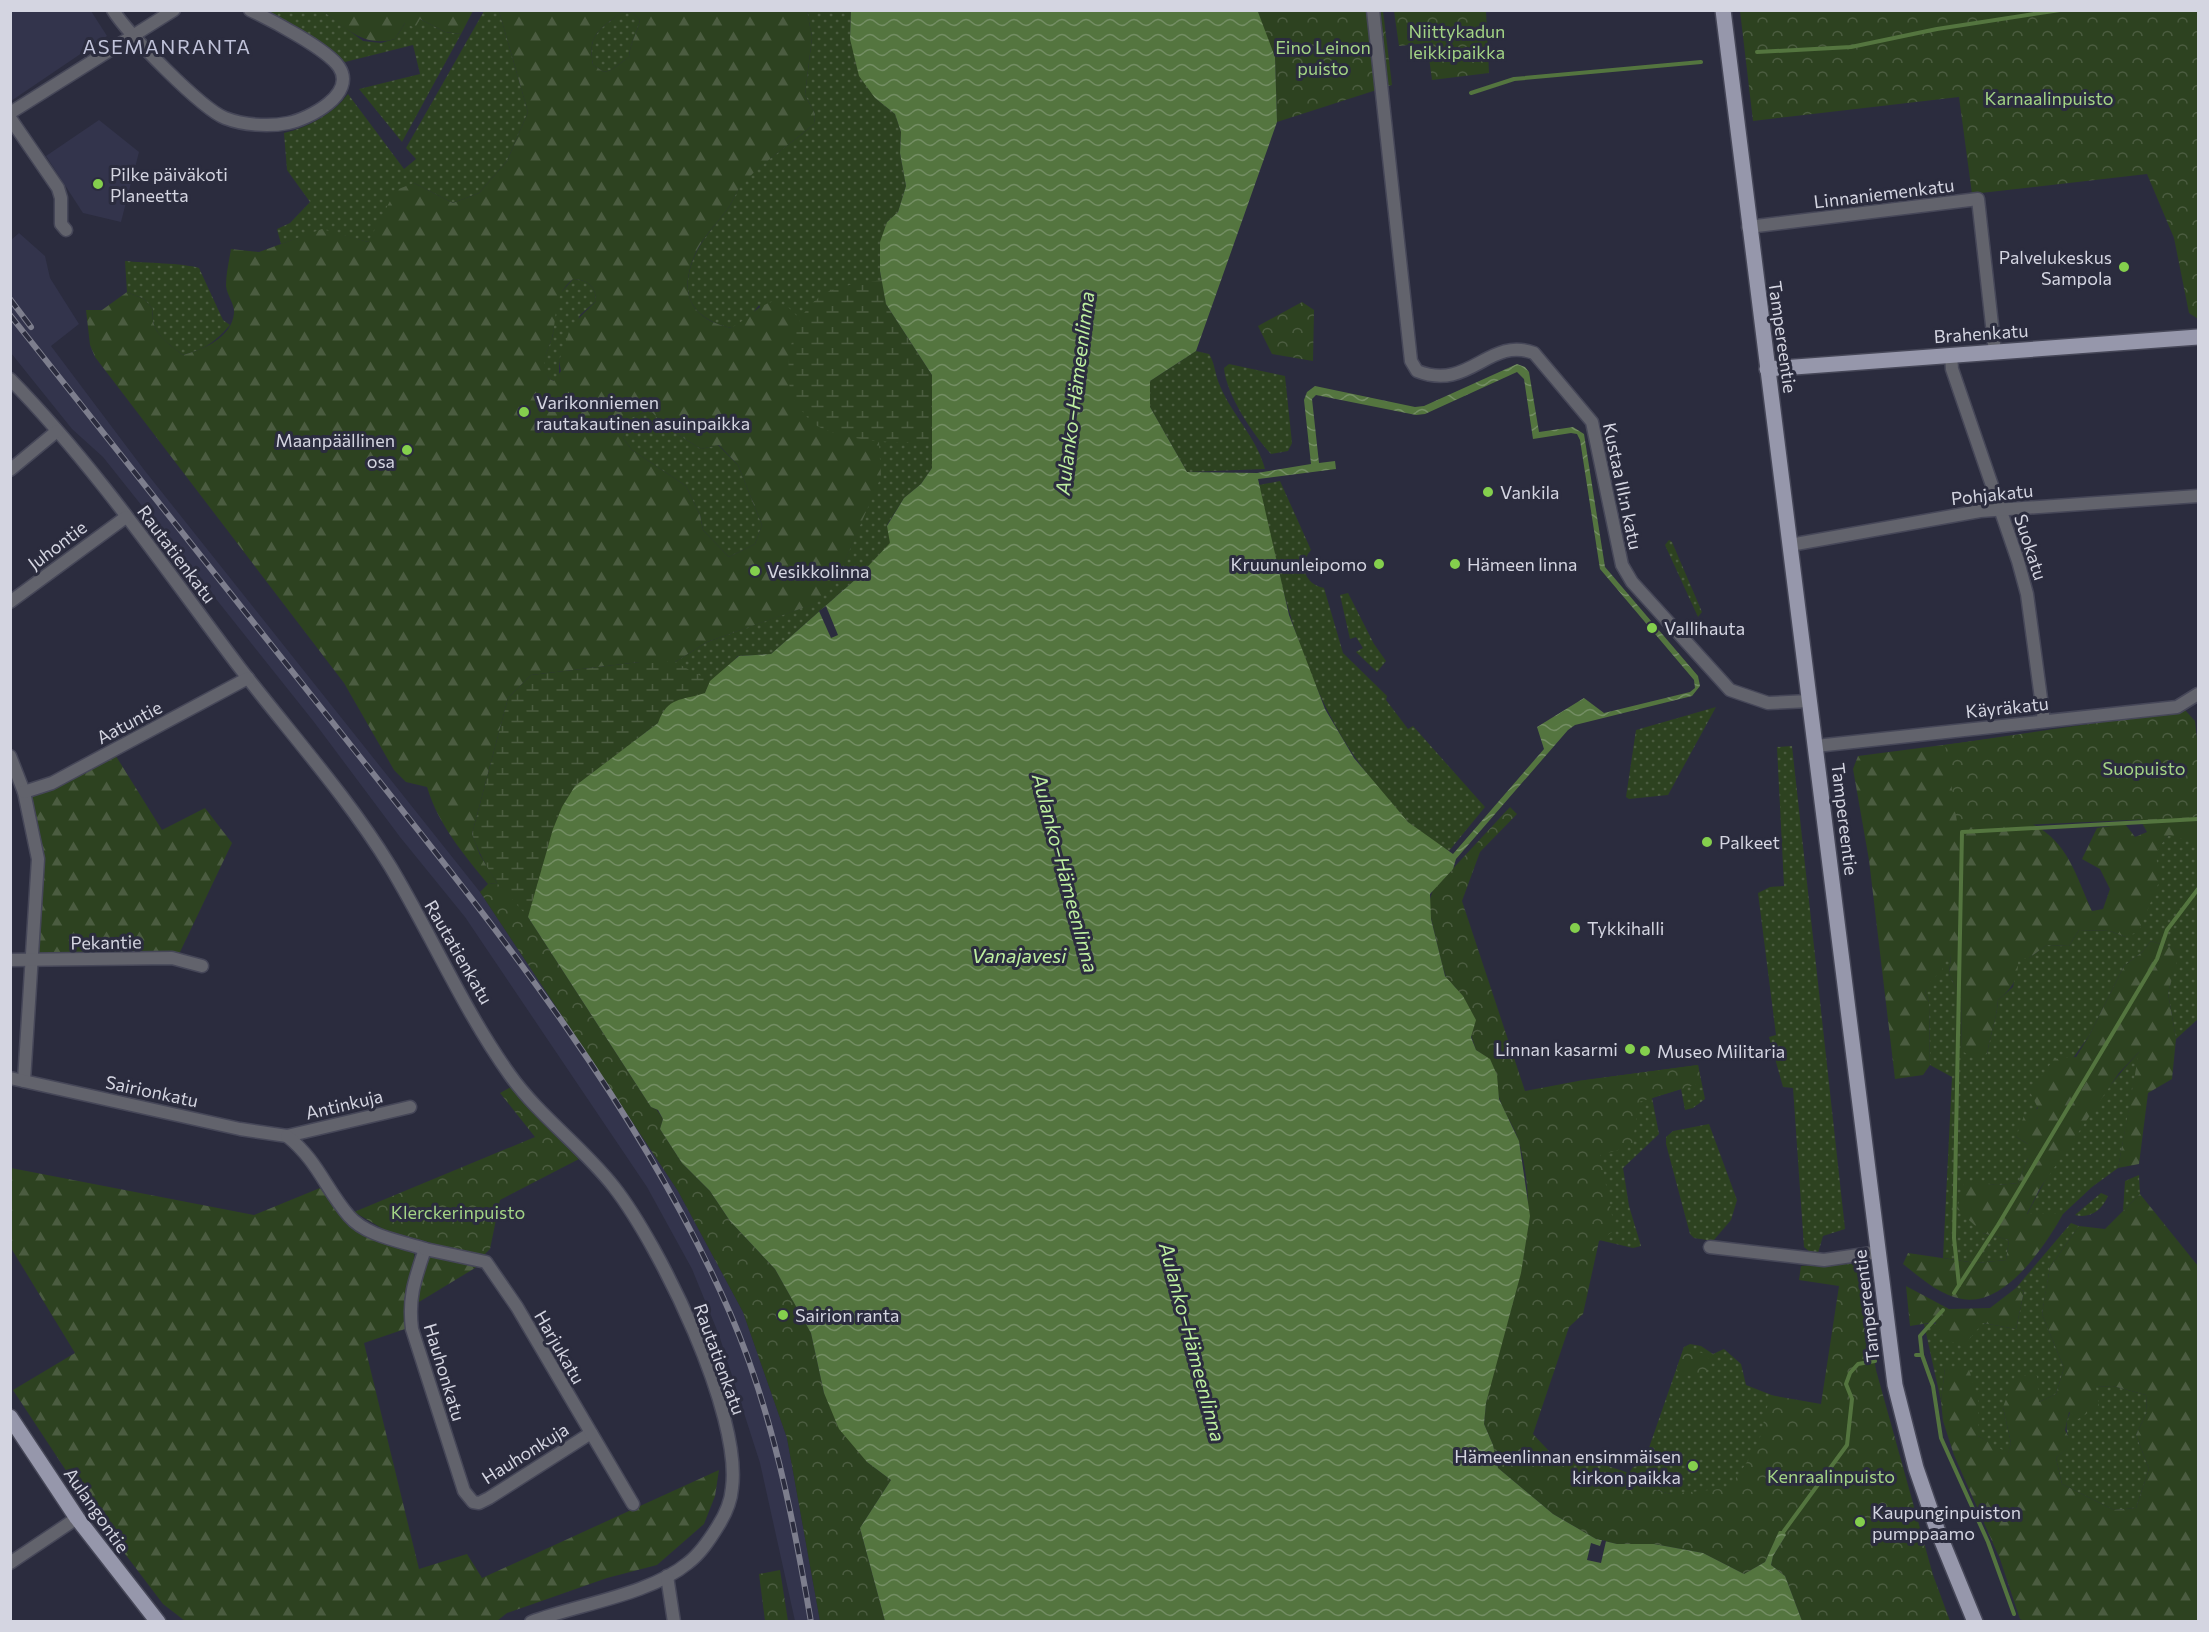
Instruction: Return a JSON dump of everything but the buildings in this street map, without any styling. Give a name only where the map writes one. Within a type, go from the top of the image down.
[{"type":"main road","name":"Tampereentie","points":[[1722,10],[1895,1385],[1936,1529],[1975,1622]]},
{"type":"main road","name":"Brahenkatu","points":[[1767,369],[2199,337]]},
{"type":"main road","name":"Aulangontie","points":[[10,1417],[77,1518],[158,1622]]},
{"type":"street","points":[[113,10],[135,36],[207,107],[224,117],[242,123],[290,123],[324,107],[335,98],[341,86],[342,74],[339,66],[317,49],[250,10]]},
{"type":"street","points":[[10,113],[174,10]]},
{"type":"street","name":"Kustaa III:n katu","points":[[1373,10],[1411,361],[1417,371],[1446,378],[1500,353],[1522,349],[1534,353],[1592,422],[1622,565],[1632,582],[1730,690],[1768,703],[1809,701]]},
{"type":"street","points":[[10,118],[58,188],[61,198],[61,224],[66,230]]},
{"type":"street","name":"Linnaniemenkatu","points":[[1748,227],[1978,199],[1995,352]]},
{"type":"street","name":"Suokatu","points":[[1951,355],[1952,369],[2018,561],[2027,594],[2044,721]]},
{"type":"street","name":"Rautatienkatu","points":[[10,379],[44,414],[126,517],[248,678],[297,737],[388,863],[512,1078],[612,1184],[644,1228],[662,1261],[700,1350],[726,1423],[733,1467],[732,1491],[723,1518],[706,1545],[688,1564],[667,1576],[633,1590],[531,1622]]},
{"type":"street","points":[[10,470],[57,432]]},
{"type":"street","name":"Pohjakatu","points":[[1790,545],[1999,509],[2199,496]]},
{"type":"street","name":"Juhontie","points":[[10,602],[126,517]]},
{"type":"street","name":"Aatuntie","points":[[24,792],[52,783],[248,678]]},
{"type":"street","name":"Käyräkatu","points":[[1816,746],[2176,707],[2199,694]]},
{"type":"street","points":[[10,756],[24,792],[38,859],[24,1081]]},
{"type":"street","name":"Pekantie","points":[[10,960],[172,958],[202,966]]},
{"type":"street","name":"Sairionkatu","points":[[10,1078],[240,1129],[286,1136]]},
{"type":"street","name":"Antinkuja","points":[[286,1136],[410,1107]]},
{"type":"street","points":[[286,1136],[306,1151],[350,1217],[380,1234],[425,1249]]},
{"type":"street","points":[[1710,1247],[1824,1260],[1879,1252]]},
{"type":"street","name":"Harjukatu","points":[[425,1249],[486,1262],[517,1307],[633,1504]]},
{"type":"street","name":"Hauhonkatu","points":[[425,1249],[412,1284],[409,1305],[412,1329],[464,1491],[473,1502],[479,1503]]},
{"type":"street","name":"Hauhonkuja","points":[[479,1503],[591,1433]]},
{"type":"street","points":[[10,1563],[77,1518]]},
{"type":"street","points":[[667,1576],[674,1622]]},
{"type":"shaded area","points":[[11,10],[91,11],[107,36],[11,101]]},
{"type":"shaded area","name":"Pilke päiväkoti Planeetta","points":[[99,120],[139,152],[121,222],[83,213],[46,156]]},
{"type":"shaded area","points":[[19,233],[45,256],[50,278],[79,324],[51,346],[145,471],[480,892],[678,1191],[743,1312],[787,1438],[820,1621],[795,1621],[760,1463],[719,1335],[692,1269],[647,1187],[465,917],[400,837],[314,722],[103,457],[72,429],[11,353],[11,240]]},
{"type":"green space","points":[[265,11],[323,11],[363,41],[381,43],[395,39],[405,23],[420,19],[445,32],[461,34],[402,142],[359,89],[420,74],[413,45],[345,62]]},
{"type":"green space","points":[[323,11],[473,11],[461,34],[445,32],[420,19],[415,28],[405,23],[395,39],[374,41],[356,35]]},
{"type":"green space","points":[[484,11],[499,11],[528,112],[507,161],[479,193],[453,203],[414,183],[368,242],[322,230],[281,244],[277,229],[290,223],[310,202],[287,170],[284,133],[320,119],[348,94],[404,169],[416,159],[406,148]]},
{"type":"green space","points":[[499,11],[807,11],[812,37],[805,95],[815,114],[814,124],[762,165],[741,186],[729,207],[698,248],[688,276],[688,288],[690,299],[704,317],[731,328],[768,303],[775,301],[789,308],[800,319],[792,342],[790,369],[845,435],[879,442],[881,477],[838,577],[830,590],[814,604],[707,642],[675,662],[640,662],[531,675],[508,698],[472,834],[480,855],[497,883],[488,884],[445,826],[427,787],[406,782],[394,770],[344,683],[95,357],[90,345],[86,310],[102,310],[127,292],[144,299],[153,309],[154,324],[160,336],[171,346],[183,355],[199,350],[215,342],[232,322],[234,310],[226,286],[231,249],[259,252],[322,229],[368,242],[396,190],[414,183],[453,203],[479,193],[507,161],[528,112]],"holes":[[[621,12],[633,13],[640,20],[639,25],[629,57],[611,70],[604,72],[593,65],[592,46],[601,29]],[[573,279],[587,282],[595,291],[596,301],[571,326],[559,361],[561,371],[554,381],[549,379],[544,362],[553,334],[557,304],[567,285]],[[650,410],[666,427],[701,449],[719,445],[738,465],[762,525],[755,544],[729,557],[703,530],[700,515],[686,486],[632,450],[623,438],[631,418]]]},
{"type":"green space","points":[[807,11],[851,11],[850,39],[875,98],[895,114],[901,132],[900,153],[906,186],[898,212],[887,222],[880,271],[886,304],[933,444],[932,468],[921,484],[904,498],[887,525],[891,543],[856,579],[771,654],[738,656],[705,693],[651,727],[620,754],[575,786],[675,662],[707,642],[813,604],[838,577],[880,477],[759,305],[749,318],[732,328],[704,317],[690,299],[688,288],[688,276],[698,249],[729,207],[743,183],[814,124],[815,114],[805,95],[812,37]]},
{"type":"green space","name":"Eino Leinon puisto","points":[[1256,11],[1383,11],[1392,85],[1277,122],[1275,57]]},
{"type":"green space","name":"Niittykadun leikkipaikka","points":[[1394,11],[1486,11],[1489,73],[1432,80],[1427,43],[1399,46]]},
{"type":"green space","name":"Karnaalinpuisto","points":[[1740,11],[2198,11],[2198,319],[2189,313],[2174,238],[2147,174],[1972,194],[1959,97],[1753,121]]},
{"type":"green space","points":[[621,12],[633,13],[640,20],[639,25],[629,57],[611,70],[604,72],[593,65],[592,46],[601,29]]},
{"type":"green space","points":[[125,261],[199,268],[223,320],[230,325],[209,344],[183,355],[160,336],[152,317],[153,309],[144,299],[127,292]]},
{"type":"green space","points":[[573,279],[590,285],[595,291],[596,301],[580,315],[559,361],[559,378],[554,381],[549,379],[544,372],[543,362],[553,335],[555,306],[559,295]]},
{"type":"green space","points":[[882,280],[886,304],[932,375],[933,444],[888,442],[829,431],[812,423],[792,397],[788,372],[791,344],[795,331],[808,308],[832,290]]},
{"type":"green space","points":[[1302,302],[1314,310],[1313,361],[1272,354],[1258,326]]},
{"type":"green space","points":[[1196,351],[1209,354],[1225,397],[1256,447],[1265,469],[1187,472],[1150,407],[1150,381]]},
{"type":"green space","points":[[1229,364],[1285,376],[1292,443],[1288,451],[1271,454],[1256,436],[1230,390],[1224,368]]},
{"type":"green space","points":[[650,410],[666,427],[701,449],[718,445],[738,465],[762,525],[755,544],[729,557],[703,530],[700,515],[686,486],[632,450],[623,438],[631,418]]},
{"type":"green space","points":[[1280,481],[1311,550],[1305,562],[1305,573],[1317,586],[1324,588],[1343,653],[1387,696],[1386,700],[1408,729],[1413,726],[1485,807],[1449,851],[1408,822],[1380,791],[1349,747],[1312,677],[1286,602],[1259,485]]},
{"type":"green space","points":[[1669,540],[1672,542],[1702,612],[1698,617],[1665,545]]},
{"type":"green space","points":[[1348,593],[1374,644],[1386,661],[1377,672],[1356,652],[1363,648],[1356,637],[1350,639],[1340,595]]},
{"type":"green space","points":[[640,662],[675,662],[710,681],[705,693],[663,710],[658,723],[575,786],[562,807],[553,829],[528,917],[494,879],[472,834],[508,698],[531,675]]},
{"type":"green space","points":[[1716,707],[1668,795],[1629,799],[1626,797],[1636,730]]},
{"type":"green space","name":"Suopuisto","points":[[2185,710],[2195,721],[2198,748],[2198,817],[1958,828],[1945,745]]},
{"type":"green space","points":[[2043,732],[2031,823],[2044,831],[2063,850],[2092,911],[2103,909],[2110,889],[2100,869],[2082,859],[2097,828],[2125,824],[2135,837],[2147,832],[2136,812],[2198,805],[2198,829],[2194,842],[2169,835],[2161,845],[2157,854],[2157,865],[2161,877],[2139,931],[2126,937],[2110,931],[2079,930],[2069,946],[2047,945],[2029,958],[2018,958],[2014,982],[1998,1000],[1987,1054],[1973,1058],[1962,1051],[1961,998],[1949,974],[1951,955],[1944,955],[1942,972],[1933,978],[1925,991],[1929,1002],[1930,1065],[1923,1075],[1895,1079],[1869,860],[1853,769],[1858,756]]},
{"type":"green space","points":[[1792,746],[1845,1229],[1823,1236],[1818,1253],[1810,1252],[1804,1247],[1793,1088],[1783,1087],[1769,1037],[1776,1035],[1758,893],[1770,887],[1784,886],[1777,747]]},
{"type":"green space","points":[[114,753],[162,830],[205,808],[232,843],[180,952],[164,955],[38,954],[43,859],[29,794]]},
{"type":"green space","points":[[575,786],[528,917],[497,883]]},
{"type":"green space","name":"Kenraalinpuisto","points":[[1510,807],[1517,814],[1480,852],[1462,901],[1525,1091],[1578,1081],[1698,1065],[1701,1083],[1639,1102],[1632,1146],[1600,1155],[1615,1230],[1599,1241],[1583,1314],[1569,1327],[1533,1434],[1562,1465],[1671,1494],[1729,1488],[1758,1446],[1770,1395],[1821,1404],[1839,1286],[1799,1280],[1801,1266],[1859,1263],[1876,1370],[1933,1575],[1950,1621],[1802,1621],[1785,1576],[1771,1565],[1773,1556],[1786,1535],[1779,1532],[1765,1562],[1744,1574],[1703,1553],[1654,1544],[1617,1544],[1596,1539],[1553,1514],[1498,1468],[1493,1445],[1484,1424],[1486,1403],[1520,1274],[1528,1210],[1526,1177],[1519,1142],[1500,1100],[1493,1067],[1490,1061],[1476,1050],[1456,988],[1447,980],[1428,905],[1433,890]]},
{"type":"green space","points":[[2198,829],[2198,1019],[2176,1039],[2168,993],[2179,950],[2151,941],[2142,952],[2124,966],[2089,1036],[2016,1137],[2028,1144],[2028,1158],[2018,1183],[1998,1185],[1964,1183],[1983,1233],[2009,1240],[2006,1260],[1976,1263],[1943,1258],[1952,1077],[1930,1065],[1929,1002],[1925,991],[1943,955],[1951,955],[1949,974],[1961,998],[1962,1051],[1987,1054],[1998,1000],[2013,987],[2018,958],[2029,958],[2047,945],[2069,946],[2079,930],[2110,931],[2126,937],[2158,847],[2169,835]]},
{"type":"green space","points":[[497,883],[528,917],[651,1107],[657,1110],[663,1119],[660,1129],[682,1163],[710,1191],[730,1221],[775,1269],[811,1333],[824,1393],[867,1462],[891,1480],[860,1528],[885,1621],[820,1621],[787,1438],[743,1312],[678,1191],[480,892],[488,884]]},
{"type":"green space","points":[[2151,941],[2180,950],[2168,993],[2176,1039],[2172,1079],[2148,1093],[2139,1164],[2118,1168],[2139,1052],[2119,1073],[2039,1190],[2027,1214],[2063,1214],[2046,1242],[2022,1272],[1993,1294],[1978,1299],[1962,1299],[1938,1290],[1903,1264],[1908,1253],[1976,1263],[2006,1260],[2009,1240],[1983,1233],[1957,1209],[1964,1182],[1998,1185],[2018,1183],[2028,1158],[2028,1144],[2016,1137],[2024,1116],[2038,1108],[2030,1092],[2054,1059],[2076,1057],[2124,966],[2142,952]]},
{"type":"green space","points":[[2140,1051],[2118,1168],[2092,1187],[2063,1214],[2027,1215],[2078,1129],[2109,1087]]},
{"type":"green space","points":[[1698,1065],[1705,1099],[1693,1108],[1685,1110],[1681,1089],[1652,1098],[1659,1134],[1623,1168],[1629,1206],[1641,1246],[1633,1248],[1599,1240],[1578,1081]]},
{"type":"green space","name":"Klerckerinpuisto","points":[[511,1087],[550,1130],[581,1158],[500,1200],[490,1249],[482,1257],[385,1230],[354,1212],[535,1137],[500,1093]]},
{"type":"green space","points":[[1709,1124],[1737,1200],[1731,1220],[1713,1241],[1694,1238],[1690,1234],[1666,1144],[1666,1137],[1673,1131]]},
{"type":"green space","points":[[11,1168],[254,1215],[320,1188],[343,1219],[358,1233],[414,1253],[415,1262],[404,1300],[408,1328],[364,1343],[419,1569],[467,1554],[482,1578],[719,1470],[715,1496],[704,1524],[657,1565],[607,1578],[507,1613],[497,1621],[185,1621],[163,1604],[94,1513],[13,1390],[75,1353],[11,1248]]},
{"type":"green space","points":[[2139,1175],[2140,1194],[2123,1211],[2125,1181]]},
{"type":"green space","points":[[2101,1193],[2108,1196],[2099,1209],[2086,1216],[2075,1215]]},
{"type":"green space","points":[[2140,1194],[2198,1266],[2198,1621],[2024,1621],[2020,1619],[2000,1559],[1954,1455],[1943,1421],[1941,1401],[1945,1368],[1968,1366],[1978,1400],[1978,1436],[2008,1453],[2011,1443],[2003,1407],[2015,1376],[2037,1376],[2039,1402],[2056,1394],[2064,1368],[2042,1314],[2050,1267],[2079,1226],[2105,1229]],"holes":[[[2113,1386],[2146,1395],[2147,1412],[2136,1435],[2149,1469],[2136,1508],[2114,1510],[2062,1484],[2056,1458],[2072,1444],[2065,1430],[2069,1412],[2078,1419],[2099,1406],[2096,1387]]]},
{"type":"green space","points":[[2071,1223],[2079,1226],[2050,1267],[2042,1314],[2064,1368],[2056,1394],[2039,1402],[2003,1407],[2011,1443],[2008,1454],[1978,1436],[1978,1400],[1945,1368],[1941,1401],[1924,1324],[1983,1323],[2016,1329],[2024,1291],[2016,1288]]},
{"type":"green space","points":[[435,1256],[480,1265],[414,1305],[426,1257]]},
{"type":"green space","points":[[1906,1286],[1949,1309],[1990,1308],[2016,1288],[2024,1291],[2016,1329],[1983,1323],[1965,1344],[1946,1341],[1935,1322],[1910,1326]]},
{"type":"green space","points":[[1690,1344],[1701,1346],[1713,1354],[1724,1349],[1741,1364],[1746,1385],[1774,1396],[1764,1452],[1719,1516],[1671,1494],[1548,1463],[1577,1456],[1629,1473],[1633,1467],[1643,1465],[1684,1347]]},
{"type":"green space","points":[[1684,1347],[1705,1354],[1711,1361],[1706,1372],[1690,1376],[1676,1371]]},
{"type":"green space","points":[[2113,1386],[2146,1395],[2147,1412],[2136,1435],[2149,1469],[2136,1508],[2114,1510],[2062,1484],[2056,1458],[2071,1444],[2067,1425],[2071,1411],[2096,1387]]},
{"type":"green space","points":[[780,1570],[788,1621],[765,1621],[759,1574]]},
{"type":"water","name":"Vanajavesi","points":[[851,11],[1258,12],[1275,57],[1277,122],[1196,351],[1150,381],[1150,407],[1187,472],[1257,473],[1311,464],[1304,400],[1307,392],[1315,386],[1415,407],[1424,406],[1517,364],[1525,367],[1529,372],[1539,432],[1573,427],[1584,434],[1605,567],[1698,676],[1700,686],[1692,696],[1575,725],[1568,730],[1456,859],[1453,869],[1430,894],[1431,919],[1445,976],[1463,996],[1476,1020],[1471,1037],[1476,1050],[1490,1059],[1497,1075],[1499,1099],[1519,1141],[1530,1216],[1521,1273],[1486,1403],[1484,1424],[1493,1445],[1498,1468],[1553,1514],[1596,1539],[1617,1544],[1654,1544],[1703,1553],[1744,1574],[1765,1562],[1779,1531],[1784,1531],[1786,1535],[1773,1556],[1771,1565],[1785,1576],[1802,1621],[885,1621],[860,1528],[891,1480],[867,1462],[839,1429],[824,1393],[811,1333],[775,1269],[730,1221],[710,1191],[682,1163],[660,1129],[663,1119],[658,1110],[651,1107],[528,917],[553,829],[562,807],[575,786],[658,723],[666,708],[671,704],[705,693],[710,681],[739,656],[771,654],[856,579],[890,543],[887,526],[904,498],[921,484],[932,468],[932,375],[886,304],[880,271],[880,242],[887,222],[898,212],[906,186],[900,153],[901,132],[895,114],[875,98],[859,76],[850,39]],"holes":[[[1517,372],[1524,379],[1533,439],[1571,433],[1577,434],[1580,440],[1600,569],[1694,680],[1695,688],[1690,692],[1604,713],[1584,698],[1537,727],[1544,749],[1453,854],[1408,822],[1354,758],[1325,709],[1289,615],[1258,479],[1336,469],[1335,461],[1319,463],[1312,399],[1316,395],[1416,415],[1425,414]]]},
{"type":"pier","points":[[826,606],[838,635],[831,638],[819,611]]},
{"type":"pier","points":[[1602,1540],[1606,1541],[1601,1563],[1587,1560],[1591,1543],[1600,1546]]},
{"type":"waterway","points":[[1757,52],[1851,47],[1937,29],[2060,10]]},
{"type":"waterway","points":[[1471,93],[1514,79],[1701,62]]},
{"type":"waterway","points":[[1959,1285],[1954,1238],[1962,832],[2198,819]]},
{"type":"waterway","points":[[1954,1293],[1998,1225],[2157,959],[2167,930],[2198,889]]},
{"type":"waterway","points":[[1916,1355],[1922,1355],[1920,1336],[1943,1310]]},
{"type":"waterway","points":[[1922,1355],[1933,1386],[1941,1438],[1988,1542],[2014,1614]]},
{"type":"waterway","points":[[1784,1531],[1847,1445],[1852,1399],[1846,1384],[1850,1373],[1858,1364],[1875,1361]]},
{"type":"railway","points":[[10,299],[31,327]]},
{"type":"railway","points":[[10,315],[466,892],[565,1026],[655,1165],[695,1238],[730,1313],[758,1387],[780,1464],[811,1622]]},
{"type":"place","name":"Pilke päiväkoti Planeetta","points":[[98,184]]},
{"type":"place","name":"Palvelukeskus Sampola","points":[[2124,267]]},
{"type":"place","name":"Varikonniemen rautakautinen asuinpaikka","points":[[524,412]]},
{"type":"place","name":"Maanpäällinen osa","points":[[407,450]]},
{"type":"place","name":"Vankila","points":[[1488,492]]},
{"type":"place","name":"Kruununleipomo","points":[[1379,564]]},
{"type":"place","name":"Hämeen linna","points":[[1455,564]]},
{"type":"place","name":"Vesikkolinna","points":[[755,571]]},
{"type":"place","name":"Vallihauta","points":[[1652,628]]},
{"type":"place","name":"Palkeet","points":[[1707,842]]},
{"type":"place","name":"Tykkihalli","points":[[1575,928]]},
{"type":"place","name":"Linnan kasarmi","points":[[1630,1049]]},
{"type":"place","name":"Museo Militaria","points":[[1645,1051]]},
{"type":"place","name":"Sairion ranta","points":[[783,1315]]},
{"type":"place","name":"Hämeenlinnan ensimmäisen kirkon paikka","points":[[1693,1466]]},
{"type":"place","name":"Kaupunginpuiston pumppaamo","points":[[1860,1522]]},
{"type":"district","name":"ASEMANRANTA","points":[[167,46]]},
{"type":"water label","name":"Aulanko–Hämeenlinna","points":[[1074,393]]},
{"type":"water label","name":"Aulanko–Hämeenlinna","points":[[1066,873]]},
{"type":"water label","name":"Aulanko–Hämeenlinna","points":[[1193,1342]]}]
